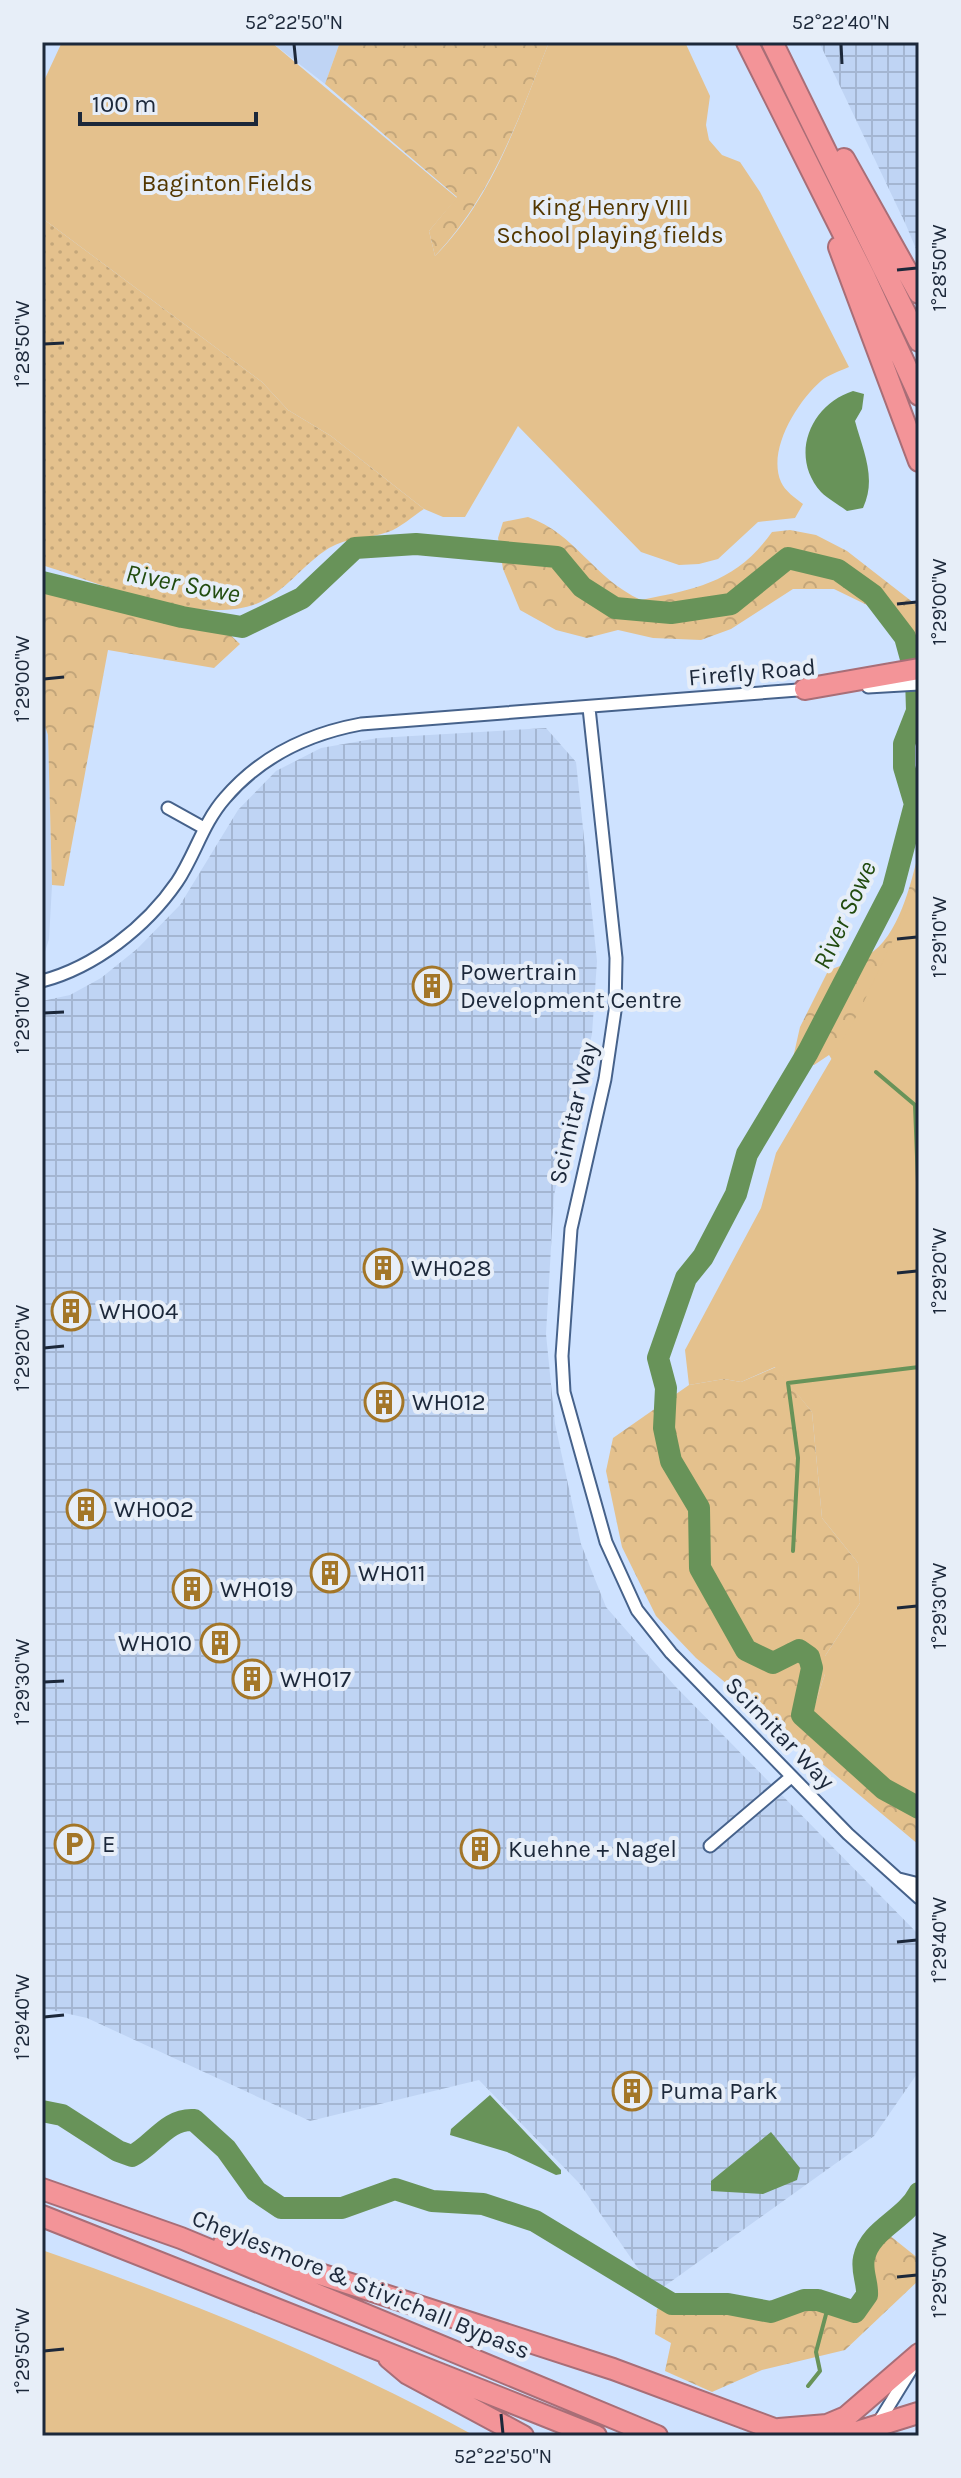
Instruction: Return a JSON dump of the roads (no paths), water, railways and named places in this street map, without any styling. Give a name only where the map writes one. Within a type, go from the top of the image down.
[{"type":"highway","points":[[747,42],[919,395]]},
{"type":"highway","points":[[772,42],[919,341]]},
{"type":"highway","points":[[798,93],[830,135],[919,293]]},
{"type":"highway","points":[[817,183],[849,278],[919,461]]},
{"type":"highway","points":[[805,689],[871,681],[919,669]]},
{"type":"highway","name":"Cheylesmore & Stivichall Bypass","points":[[42,2189],[181,2238],[657,2436]]},
{"type":"highway","points":[[42,2216],[372,2344],[596,2436]]},
{"type":"highway","points":[[181,2238],[221,2242],[613,2369],[786,2433],[827,2425],[846,2417],[919,2354]]},
{"type":"highway","points":[[372,2344],[408,2374],[523,2436]]},
{"type":"highway","points":[[844,2436],[874,2430],[918,2412]]},
{"type":"highway","points":[[895,2436],[918,2412]]},
{"type":"street","points":[[871,681],[919,684]]},
{"type":"street","name":"Firefly Road","points":[[589,708],[805,689]]},
{"type":"street","points":[[42,981],[106,952],[152,912],[178,881],[204,828],[223,799],[263,762],[315,735],[361,724],[589,708]]},
{"type":"street","name":"Scimitar Way","points":[[589,708],[614,945],[615,1011],[605,1079],[571,1229],[562,1356],[564,1392],[606,1542],[637,1610],[671,1653],[791,1777],[891,1876],[919,1898]]},
{"type":"street","points":[[168,808],[204,828]]},
{"type":"street","points":[[710,1846],[791,1777]]},
{"type":"street","name":"Scimitar Way","points":[[891,1876],[919,1884]]},
{"type":"street","points":[[874,2430],[919,2354]]},
{"type":"waterway","name":"River Sowe","points":[[42,582],[182,617],[242,627],[302,598],[355,548],[416,544],[557,557],[582,587],[615,608],[671,613],[731,604],[788,558],[838,570],[873,595],[905,637],[916,677],[917,711],[904,744],[904,767],[915,804],[893,888],[808,1052],[747,1154],[736,1194],[703,1257],[686,1278],[658,1358],[666,1388],[664,1428],[671,1461],[699,1508],[700,1568],[746,1650],[773,1663],[799,1650],[809,1657],[812,1668],[802,1715],[884,1789],[919,1808]]},
{"type":"waterway","points":[[876,1072],[915,1105],[919,1208]]},
{"type":"waterway","points":[[793,1551],[798,1458],[788,1383],[919,1367]]},
{"type":"waterway","points":[[42,2111],[62,2115],[118,2151],[132,2156],[176,2123],[194,2120],[226,2149],[256,2191],[281,2208],[342,2208],[395,2189],[432,2201],[483,2204],[535,2221],[672,2304],[728,2304],[771,2312],[804,2300],[818,2300],[855,2312],[867,2295],[863,2263],[868,2248],[873,2239],[919,2193]]},
{"type":"waterway","points":[[808,2386],[820,2371],[816,2352],[829,2303]]},
{"type":"place","name":"Powertrain Development Centre","points":[[432,986]]},
{"type":"place","name":"WH028","points":[[383,1268]]},
{"type":"place","name":"WH004","points":[[71,1311]]},
{"type":"place","name":"WH012","points":[[384,1402]]},
{"type":"place","name":"WH002","points":[[86,1509]]},
{"type":"place","name":"WH011","points":[[330,1573]]},
{"type":"place","name":"WH019","points":[[192,1589]]},
{"type":"place","name":"WH010","points":[[220,1643]]},
{"type":"place","name":"WH017","points":[[252,1679]]},
{"type":"place","name":"E","points":[[74,1844]]},
{"type":"place","name":"Kuehne + Nagel","points":[[480,1849]]},
{"type":"place","name":"Puma Park","points":[[632,2091]]},
{"type":"park label","name":"Baginton Fields","points":[[227,183]]},
{"type":"park label","name":"King Henry VIII School playing fields","points":[[610,221]]}]
